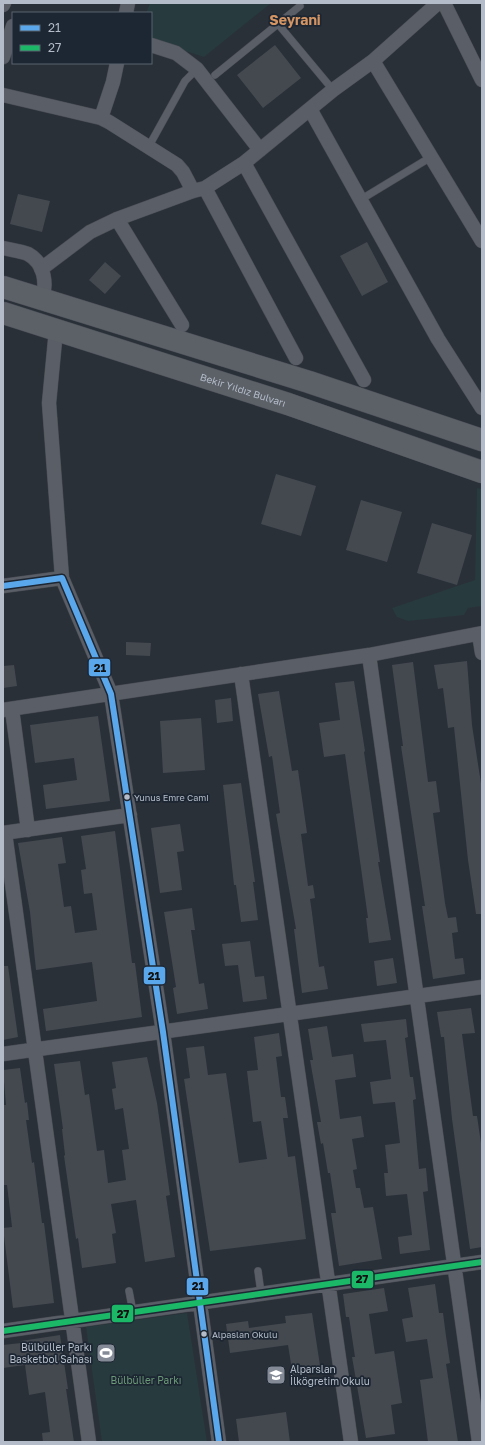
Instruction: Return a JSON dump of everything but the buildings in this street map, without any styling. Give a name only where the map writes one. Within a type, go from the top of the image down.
[{"type":"main road","points":[[3,288],[309,382],[482,440]]},
{"type":"main road","name":"Bekir Yıldız Bulvarı","points":[[3,313],[288,404],[482,472]]},
{"type":"street","points":[[41,269],[90,232],[117,219],[199,190],[244,163],[310,108],[373,61],[438,3]]},
{"type":"street","points":[[444,3],[482,80]]},
{"type":"street","points":[[3,57],[12,29]]},
{"type":"street","points":[[152,45],[176,53],[197,69],[260,150]]},
{"type":"street","points":[[373,61],[482,241]]},
{"type":"street","points":[[101,118],[113,82],[117,64]]},
{"type":"street","points":[[3,95],[101,118],[149,146],[177,165],[199,190],[296,358]]},
{"type":"street","points":[[310,108],[438,340],[482,408]]},
{"type":"street","points":[[244,163],[364,380]]},
{"type":"street","points":[[117,219],[182,325]]},
{"type":"street","points":[[3,248],[28,254],[41,269],[45,281],[42,300]]},
{"type":"street","points":[[56,330],[49,403],[62,578],[111,694],[163,1032],[219,1442]]},
{"type":"street","points":[[3,586],[62,578]]},
{"type":"street","points":[[28,830],[7,709],[369,655],[481,634],[482,653]]},
{"type":"street","points":[[369,655],[479,1442]]},
{"type":"street","points":[[241,674],[351,1442]]},
{"type":"street","points":[[89,1442],[4,833],[130,815]]},
{"type":"street","points":[[3,1054],[482,987]]},
{"type":"street","points":[[3,1331],[482,1262]]},
{"type":"lane","points":[[215,75],[300,6]]},
{"type":"lane","points":[[278,24],[333,90]]},
{"type":"lane","points":[[149,146],[185,81],[197,69]]},
{"type":"lane","points":[[360,200],[431,157]]},
{"type":"lane","points":[[258,1271],[261,1293]]},
{"type":"lane","points":[[129,1291],[133,1312]]},
{"type":"green space","points":[[150,3],[271,3],[204,57],[152,40],[152,12],[146,12]]},
{"type":"green space","points":[[477,488],[482,489],[482,606],[468,608],[464,615],[408,621],[397,617],[392,608],[475,580]]},
{"type":"green space","name":"Bülbüller Parkı","points":[[187,1313],[207,1442],[102,1442],[86,1327]]},
{"type":"transit line","name":"21","points":[[3,586],[62,578],[111,694],[163,1032],[219,1442]]},
{"type":"transit line","name":"27","points":[[3,1331],[482,1262]]},
{"type":"place","name":"Yunus Emre Cami","points":[[127,797]]},
{"type":"place","name":"Alpaslan Okulu","points":[[204,1334]]},
{"type":"place","name":"Bülbüller Parkı Basketbol Sahası","points":[[106,1353]]},
{"type":"place","name":"Alparslan İlköğretim Okulu","points":[[276,1375]]},
{"type":"district","name":"Seyrani","points":[[295,20]]}]
